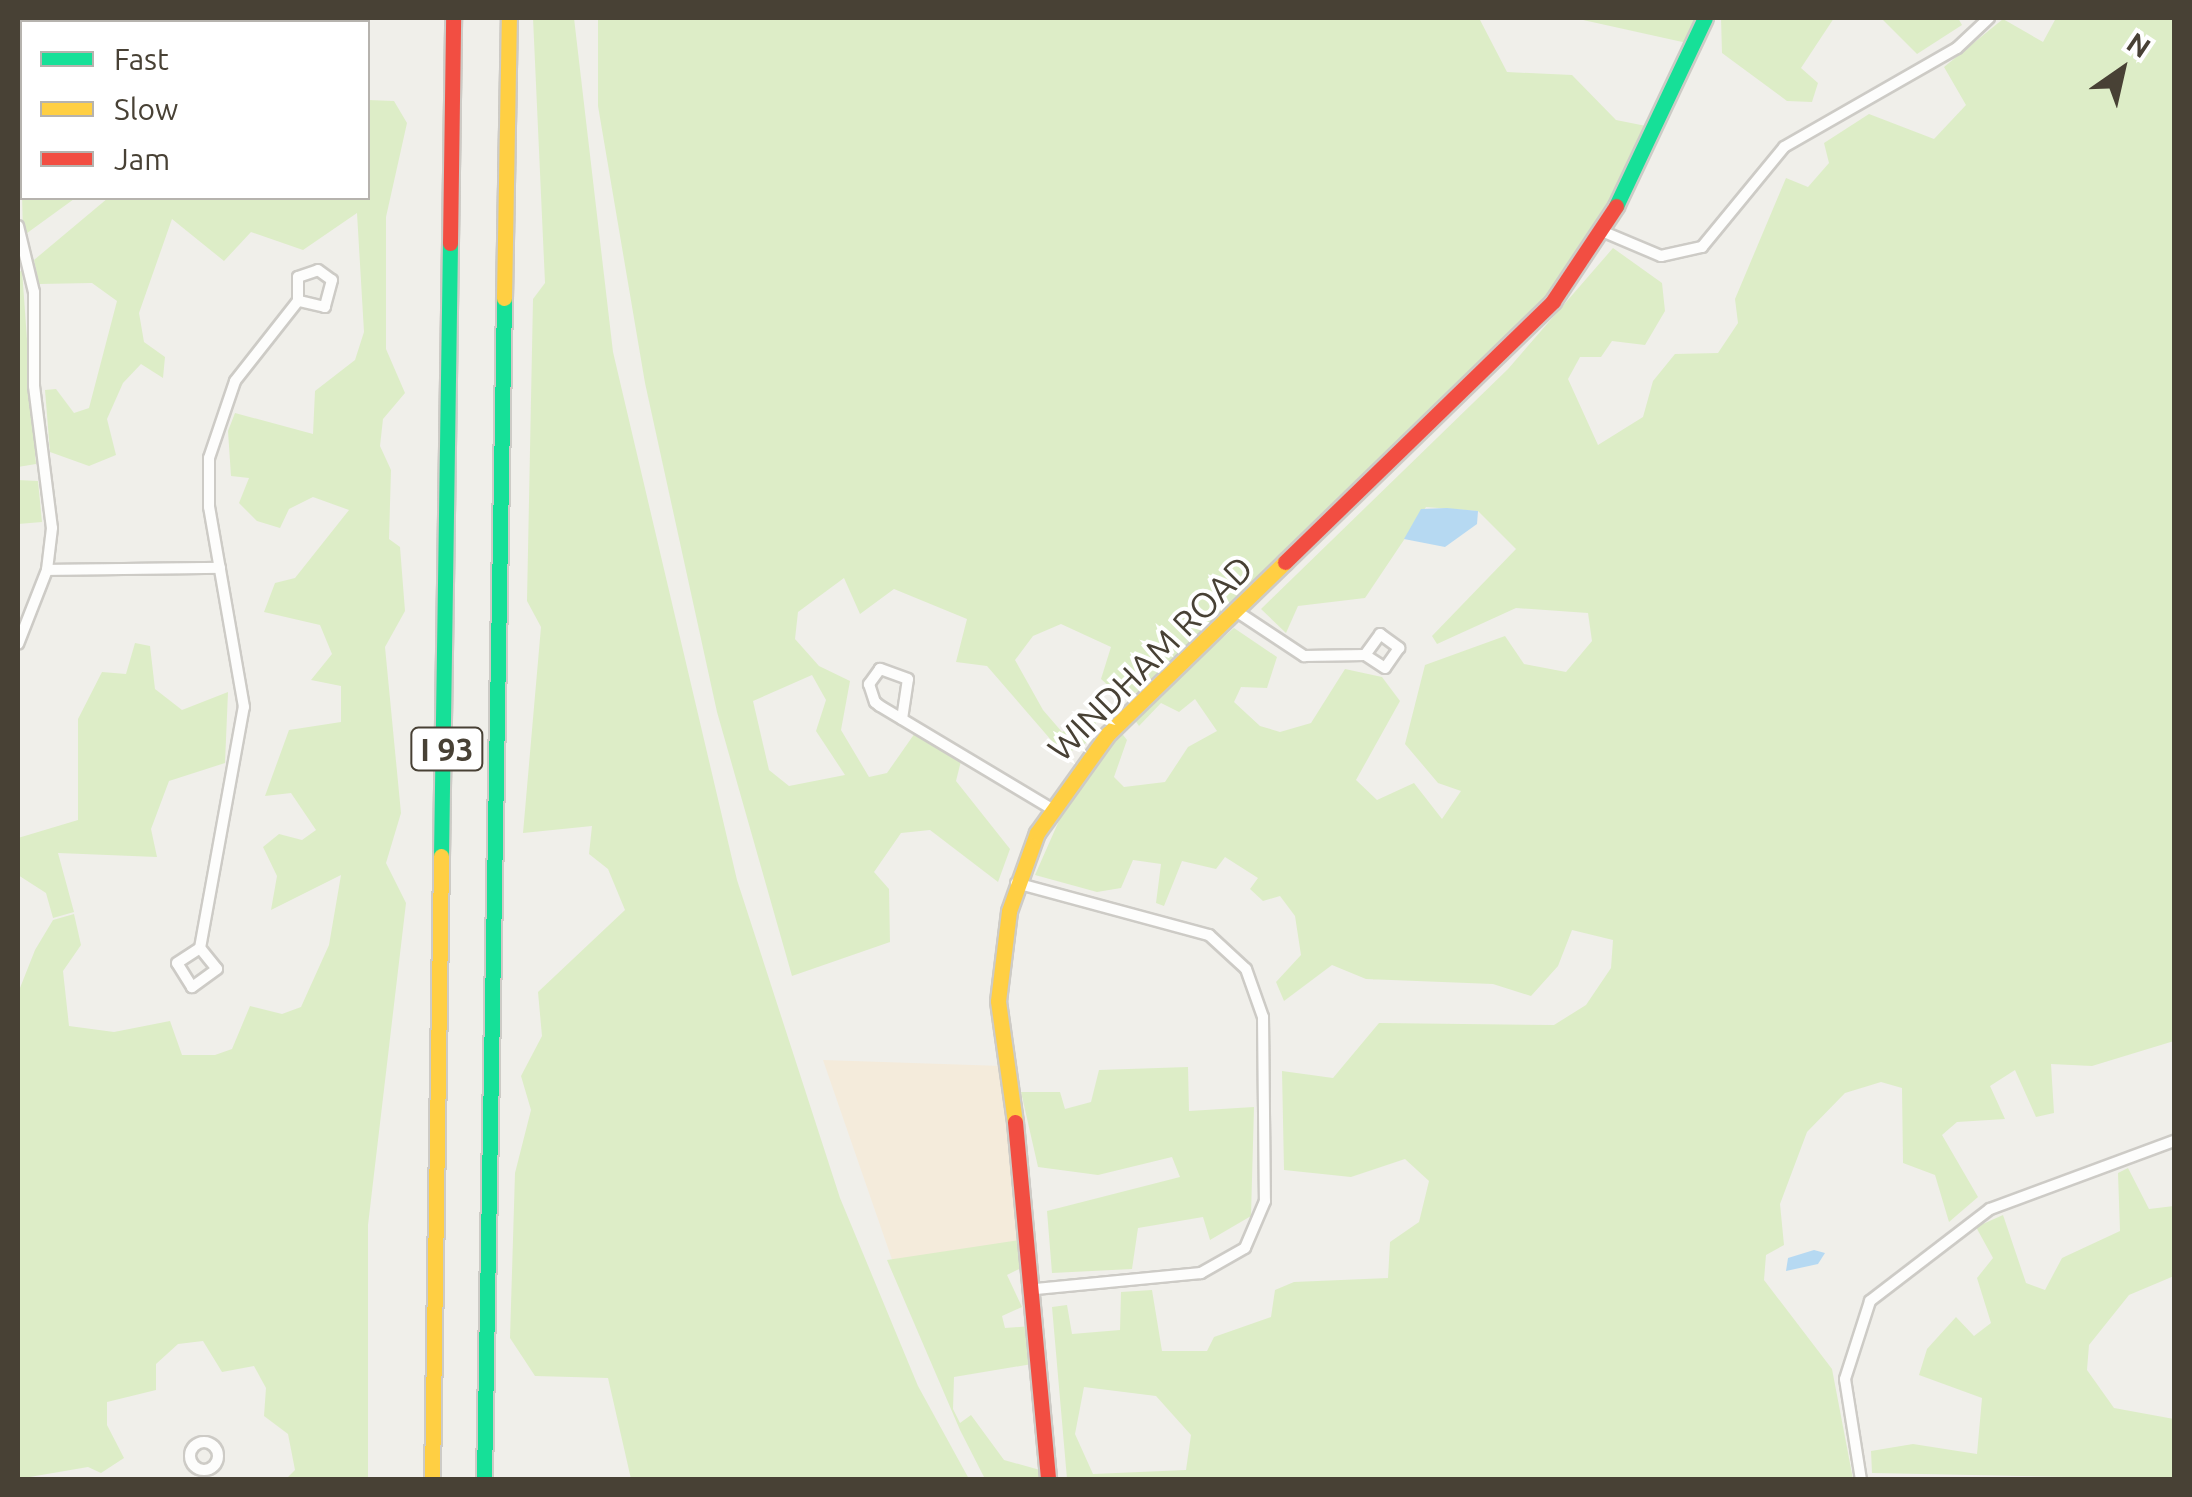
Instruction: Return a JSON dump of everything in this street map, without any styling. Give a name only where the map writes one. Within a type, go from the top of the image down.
[{"type":"main road","name":"I 93","points":[[432,1480],[453,18]]},
{"type":"main road","name":"I 93","points":[[484,1480],[508,18]]},
{"type":"main road","name":"WINDHAM ROAD","points":[[1048,1480],[1036,1289],[998,1002],[1016,884],[1050,807],[1108,734],[1529,329],[1604,232],[1704,18]]},
{"type":"street","points":[[1604,232],[1652,254],[1702,247],[1784,147],[1957,48],[1988,18]]},
{"type":"street","points":[[18,226],[34,292],[47,570],[18,644]]},
{"type":"street","points":[[200,948],[243,721],[207,483],[218,422],[250,354],[298,301],[302,274],[329,276],[329,304],[313,310],[298,301]]},
{"type":"street","points":[[47,570],[220,568]]},
{"type":"street","points":[[1236,611],[1295,654],[1365,655]]},
{"type":"street","points":[[902,719],[908,679],[880,669],[871,697],[902,719],[1050,807]]},
{"type":"street","points":[[1016,884],[1209,935],[1246,968],[1263,1017],[1266,1200],[1244,1248],[1201,1273],[1036,1289]]},
{"type":"street","points":[[1862,1480],[1845,1379],[1870,1300],[1990,1209],[2174,1141]]},
{"type":"shaded area","points":[[823,1060],[1002,1066],[1029,1269],[897,1274]]},
{"type":"green space","points":[[18,18],[322,20],[20,20],[20,105]]},
{"type":"green space","points":[[533,18],[574,18],[613,352],[737,880],[840,1198],[918,1386],[969,1479],[631,1479],[608,1378],[535,1376],[510,1338],[515,1173],[531,1110],[521,1076],[542,1036],[538,992],[625,910],[608,869],[589,854],[592,826],[523,833],[541,627],[527,601],[533,299],[545,283]]},
{"type":"green space","points":[[598,18],[1479,18],[1507,72],[1572,75],[1616,120],[1651,127],[1599,231],[1549,298],[1141,691],[1121,697],[1101,679],[1111,647],[1061,624],[1033,636],[1015,660],[1043,710],[1062,732],[1094,716],[1099,736],[1064,755],[987,666],[956,662],[967,619],[894,589],[860,614],[844,578],[798,612],[795,639],[819,666],[850,681],[841,730],[869,777],[887,773],[915,733],[961,761],[956,781],[1010,849],[998,882],[930,830],[901,833],[874,872],[889,889],[890,942],[792,976],[717,712],[645,383],[598,106]],"holes":[[[812,675],[826,700],[816,731],[845,775],[789,786],[769,770],[753,701]]]},
{"type":"green space","points":[[1574,18],[1698,18],[1687,43]]},
{"type":"green space","points":[[1721,18],[1834,18],[1801,68],[1818,83],[1812,102],[1787,101],[1722,53]]},
{"type":"green space","points":[[1881,18],[1958,18],[1962,25],[1917,54]]},
{"type":"green space","points":[[2056,18],[2174,18],[2174,1041],[2092,1066],[2051,1064],[2054,1113],[2036,1117],[2015,1070],[1990,1086],[2005,1119],[1957,1122],[1942,1135],[1978,1197],[1949,1222],[1935,1175],[1903,1163],[1902,1088],[1881,1082],[1845,1093],[1807,1132],[1780,1204],[1784,1245],[1766,1255],[1764,1280],[1832,1369],[1853,1479],[1067,1479],[1052,1307],[1067,1305],[1072,1334],[1120,1330],[1121,1292],[1152,1290],[1162,1351],[1207,1351],[1214,1337],[1271,1317],[1275,1290],[1294,1282],[1388,1278],[1390,1242],[1419,1222],[1429,1181],[1405,1159],[1351,1177],[1284,1170],[1282,1071],[1333,1078],[1379,1023],[1554,1025],[1586,1005],[1611,968],[1613,940],[1572,930],[1558,966],[1531,996],[1493,984],[1366,979],[1332,965],[1284,1001],[1276,982],[1301,955],[1295,916],[1280,896],[1263,901],[1250,889],[1258,878],[1225,857],[1216,869],[1182,861],[1164,906],[1156,903],[1161,864],[1133,860],[1121,888],[1097,892],[1035,875],[1065,807],[1120,731],[1127,740],[1114,777],[1124,787],[1165,782],[1188,747],[1217,731],[1195,699],[1179,712],[1161,703],[1139,726],[1132,716],[1234,628],[1277,657],[1267,688],[1241,687],[1234,702],[1260,726],[1280,732],[1311,723],[1345,669],[1382,677],[1400,701],[1356,780],[1377,800],[1414,783],[1442,819],[1461,791],[1438,783],[1405,744],[1425,665],[1505,636],[1524,664],[1566,672],[1592,641],[1588,613],[1516,608],[1437,644],[1432,636],[1516,549],[1478,511],[1426,507],[1365,598],[1298,606],[1286,633],[1261,609],[1508,369],[1613,248],[1662,283],[1665,311],[1645,345],[1612,341],[1601,357],[1580,357],[1568,379],[1598,445],[1643,417],[1653,381],[1675,354],[1718,353],[1738,323],[1735,299],[1786,178],[1808,187],[1829,163],[1824,143],[1869,114],[1934,139],[1966,105],[1944,67],[2003,19],[2043,42]],"holes":[[[1084,1387],[1156,1396],[1191,1435],[1186,1470],[1093,1474],[1075,1434]]]},
{"type":"green space","points":[[370,100],[394,101],[407,123],[386,217],[386,349],[405,393],[383,419],[380,446],[391,470],[389,539],[400,547],[405,611],[385,647],[401,813],[386,863],[406,903],[368,1225],[368,1479],[286,1479],[295,1470],[288,1434],[264,1416],[266,1388],[254,1366],[222,1372],[203,1341],[178,1344],[156,1364],[156,1390],[107,1402],[107,1425],[124,1458],[101,1473],[88,1467],[18,1479],[18,993],[35,950],[53,920],[74,914],[81,945],[63,971],[69,1026],[114,1032],[170,1021],[182,1055],[215,1055],[232,1049],[250,1006],[282,1014],[301,1007],[329,945],[341,875],[271,910],[277,876],[263,847],[279,834],[302,840],[316,830],[291,793],[265,796],[289,730],[341,722],[341,686],[311,680],[332,654],[320,625],[264,612],[275,583],[295,578],[349,510],[313,497],[289,509],[280,528],[257,521],[239,503],[249,478],[231,476],[228,431],[235,413],[313,434],[315,391],[355,360],[364,332],[357,213],[303,250],[251,232],[224,261],[172,219],[139,313],[144,342],[165,357],[163,378],[141,364],[123,383],[107,419],[116,455],[89,466],[50,452],[45,390],[56,389],[74,413],[89,408],[117,301],[92,283],[39,284],[34,260],[106,200],[370,200]]},
{"type":"green space","points":[[22,200],[73,200],[23,236]]},
{"type":"green space","points":[[22,270],[36,464],[18,467],[18,273]]},
{"type":"green space","points":[[18,480],[38,481],[42,522],[18,524]]},
{"type":"green space","points":[[135,643],[150,646],[155,689],[182,710],[228,692],[225,763],[169,781],[151,829],[157,857],[58,853],[74,912],[53,918],[46,893],[18,875],[18,838],[78,820],[78,719],[102,672],[126,674]]},
{"type":"green space","points":[[1188,1067],[1189,1111],[1254,1107],[1251,1216],[1210,1240],[1203,1217],[1138,1228],[1132,1269],[1052,1273],[1047,1211],[1180,1177],[1172,1157],[1098,1175],[1038,1167],[1021,1092],[1060,1092],[1065,1109],[1091,1102],[1099,1070]]},
{"type":"green space","points":[[2128,1168],[2149,1209],[2174,1206],[2174,1276],[2129,1295],[2089,1345],[2087,1370],[2114,1408],[2174,1419],[2174,1479],[1872,1473],[1871,1451],[1913,1444],[1977,1454],[1982,1398],[1919,1375],[1927,1349],[1956,1317],[1974,1336],[1991,1323],[1977,1278],[1993,1258],[1976,1227],[2003,1215],[2026,1283],[2045,1290],[2062,1258],[2120,1231],[2118,1173]]},
{"type":"green space","points":[[1020,1240],[1023,1267],[1007,1275],[1022,1307],[1002,1316],[1005,1328],[1031,1326],[1032,1364],[954,1377],[953,1409],[960,1423],[971,1415],[1004,1460],[1040,1470],[1041,1479],[985,1479],[960,1430],[887,1260]]},
{"type":"water","points":[[1421,509],[1478,511],[1477,524],[1445,547],[1404,539]]},
{"type":"water","points":[[1814,1250],[1825,1253],[1818,1264],[1786,1271],[1788,1258]]},
{"type":"traffic: fast","points":[[1616,206],[1705,18]]},
{"type":"traffic: fast","points":[[441,856],[450,243]]},
{"type":"traffic: fast","points":[[484,1480],[504,298]]},
{"type":"traffic: slow","points":[[504,298],[509,18]]},
{"type":"traffic: slow","points":[[1015,1122],[998,1001],[1009,911],[1037,833],[1108,734],[1285,562]]},
{"type":"traffic: slow","points":[[432,1480],[441,856]]},
{"type":"traffic: jam","points":[[450,243],[453,18]]},
{"type":"traffic: jam","points":[[1285,562],[1553,301],[1616,206]]},
{"type":"traffic: jam","points":[[1015,1122],[1048,1480]]}]
